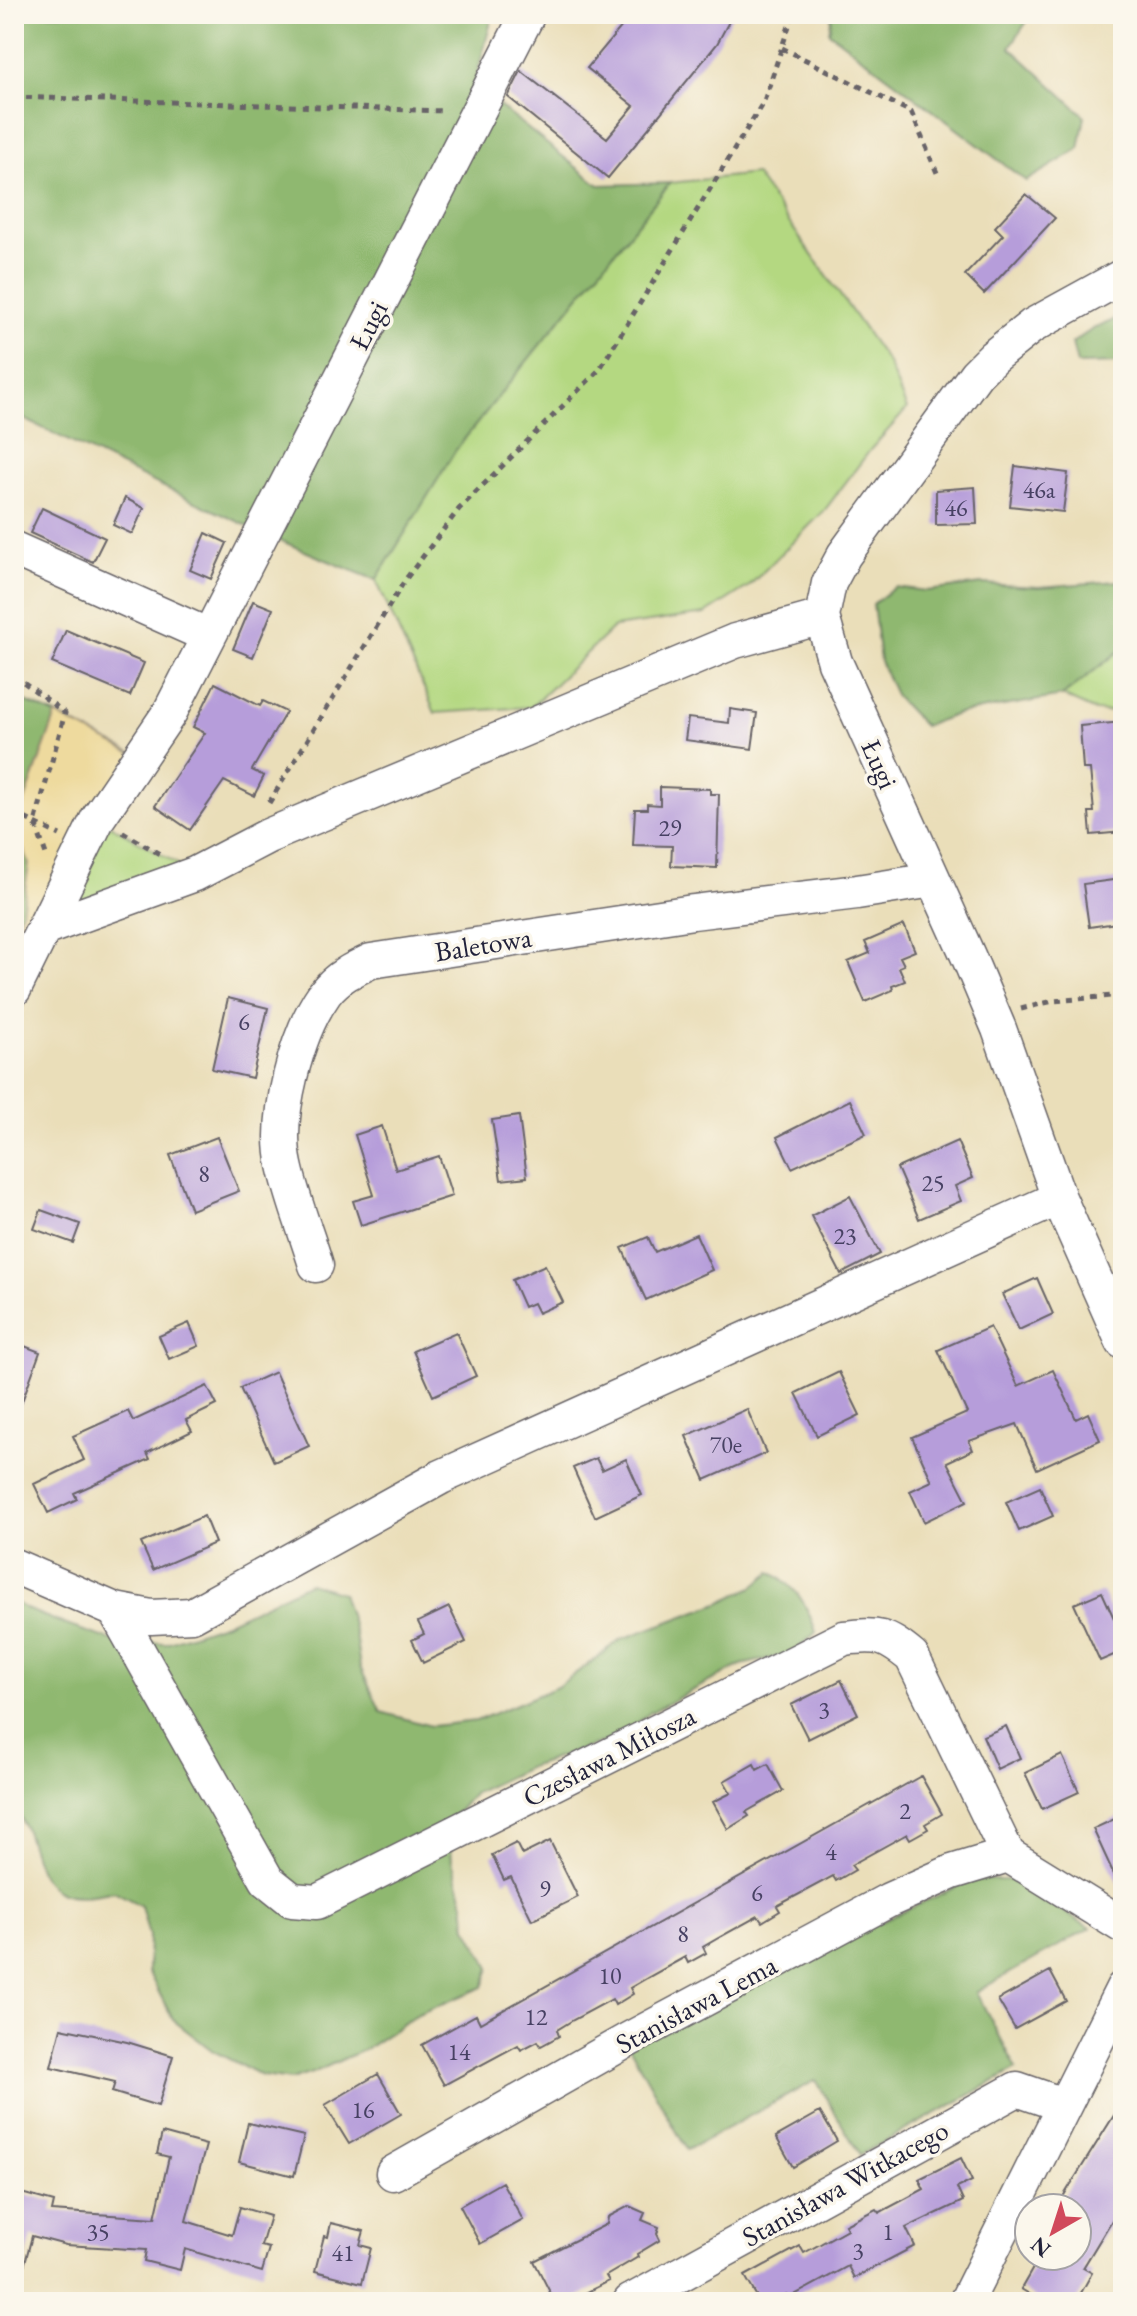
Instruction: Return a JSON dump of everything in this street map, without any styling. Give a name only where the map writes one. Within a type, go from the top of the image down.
[{"type":"street","name":"Ługi","points":[[14,989],[91,832],[170,712],[528,14]]},
{"type":"street","name":"Ługi","points":[[1123,276],[1032,326],[1011,340],[976,374],[844,555],[829,583],[822,617],[835,662],[993,1017],[1059,1198],[1123,1342]]},
{"type":"street","points":[[14,549],[209,636]]},
{"type":"street","points":[[43,929],[195,874],[283,830],[735,641],[822,617]]},
{"type":"street","name":"Baletowa","points":[[316,1265],[284,1162],[284,1123],[290,1082],[302,1036],[326,992],[345,973],[371,961],[693,912],[933,880]]},
{"type":"street","points":[[14,1566],[115,1610],[151,1617],[192,1615],[441,1477],[1059,1198]]},
{"type":"street","name":"Czesława Miłosza","points":[[115,1610],[267,1880],[292,1900],[317,1902],[844,1638],[872,1635],[892,1641],[912,1657],[1008,1855]]},
{"type":"street","points":[[1008,1855],[1123,1926]]},
{"type":"street","name":"Stanisława Lema","points":[[393,2173],[626,2041],[889,1900],[952,1872],[1008,1855]]},
{"type":"street","points":[[966,2302],[1123,1988]]},
{"type":"street","name":"Stanisława Witkacego","points":[[630,2302],[1017,2089],[1063,2105]]},
{"type":"path","points":[[240,851],[405,580],[459,509],[599,370],[764,101],[793,14]]},
{"type":"path","points":[[782,48],[911,112],[938,175]]},
{"type":"path","points":[[14,97],[477,112]]},
{"type":"path","points":[[14,675],[65,713],[35,823],[59,896]]},
{"type":"path","points":[[14,813],[35,823],[91,832],[195,874]]},
{"type":"path","points":[[993,1017],[1053,1001],[1123,995]]},
{"type":"green space","points":[[14,14],[493,14],[474,86],[599,185],[670,183],[457,448],[376,580],[239,522],[14,414]]},
{"type":"green space","points":[[832,14],[1032,14],[1010,47],[1085,116],[1079,149],[1026,181],[829,32]]},
{"type":"green space","points":[[755,174],[888,363],[907,409],[871,449],[824,511],[749,586],[705,614],[614,627],[531,707],[435,713],[376,580],[457,448],[670,183]]},
{"type":"green space","points":[[1123,316],[1123,363],[1077,364],[1072,343],[1093,329]]},
{"type":"green space","points":[[1123,582],[1123,648],[1062,696],[957,714],[924,726],[896,697],[880,661],[873,604],[895,587],[927,591],[982,584],[1039,587]]},
{"type":"green space","points":[[1123,648],[1123,712],[1095,711],[1062,696]]},
{"type":"green space","points":[[14,697],[56,715],[15,827],[29,864],[22,912],[14,928]]},
{"type":"green space","points":[[98,818],[195,874],[43,929]]},
{"type":"green space","points":[[771,1572],[800,1597],[816,1632],[794,1653],[741,1665],[651,1712],[618,1737],[527,1768],[474,1793],[449,1821],[452,1861],[467,1927],[490,1968],[483,1987],[418,2014],[367,2048],[291,2080],[262,2076],[213,2051],[173,2020],[148,1971],[149,1936],[141,1906],[114,1891],[86,1896],[66,1894],[52,1887],[36,1861],[14,1804],[14,1601],[26,1609],[115,1641],[166,1643],[225,1623],[309,1583],[342,1593],[355,1634],[360,1667],[381,1712],[431,1726],[476,1721],[557,1687],[622,1639],[719,1603],[753,1587]]},
{"type":"green space","points":[[971,1880],[1013,1880],[1090,1928],[976,1992],[1017,2069],[860,2155],[816,2080],[687,2150],[626,2041]]},
{"type":"sand","points":[[56,715],[139,757],[14,989],[14,928],[22,912],[29,864],[15,828]]},
{"type":"building","points":[[632,14],[733,14],[717,44],[608,178],[508,97],[521,71],[607,138],[634,106],[587,68]]},
{"type":"building","points":[[1026,194],[1055,218],[984,294],[965,275],[1003,235],[995,227]]},
{"type":"building","points":[[1015,466],[1068,473],[1063,512],[1010,506]]},
{"type":"building","points":[[975,487],[977,524],[936,525],[936,490]]},
{"type":"building","points":[[125,498],[144,508],[132,534],[113,525]]},
{"type":"building","points":[[42,508],[105,538],[93,562],[30,533]]},
{"type":"building","points":[[206,533],[227,543],[211,579],[190,570]]},
{"type":"building","points":[[253,601],[273,609],[253,657],[233,649]]},
{"type":"building","points":[[66,630],[144,663],[130,696],[52,663]]},
{"type":"building","points":[[215,683],[260,706],[263,701],[286,712],[252,770],[264,776],[254,796],[224,781],[190,830],[155,806],[205,733],[193,727]]},
{"type":"building","points":[[730,709],[757,713],[752,749],[685,740],[688,718],[729,723]]},
{"type":"building","points":[[1123,722],[1123,832],[1091,835],[1089,812],[1094,812],[1090,769],[1083,769],[1080,726]]},
{"type":"building","points":[[660,787],[710,789],[710,794],[719,794],[717,868],[671,866],[672,846],[633,845],[635,809],[647,809],[647,804],[660,805]]},
{"type":"building","points":[[1121,879],[1123,922],[1089,927],[1083,884]]},
{"type":"building","points":[[904,925],[915,951],[900,957],[904,965],[899,967],[905,981],[865,1002],[848,962],[870,953],[865,942]]},
{"type":"building","points":[[228,998],[268,1008],[252,1078],[212,1069]]},
{"type":"building","points":[[850,1100],[866,1134],[792,1168],[777,1137]]},
{"type":"building","points":[[519,1116],[527,1177],[501,1180],[492,1120]]},
{"type":"building","points":[[382,1126],[396,1170],[439,1156],[452,1196],[361,1225],[353,1201],[374,1195],[355,1135]]},
{"type":"building","points":[[217,1137],[239,1191],[191,1210],[170,1155]]},
{"type":"building","points":[[957,1141],[973,1178],[955,1186],[961,1201],[919,1219],[897,1168]]},
{"type":"building","points":[[850,1196],[880,1254],[841,1274],[811,1216]]},
{"type":"building","points":[[41,1210],[80,1224],[73,1243],[34,1229]]},
{"type":"building","points":[[696,1234],[712,1270],[646,1300],[622,1248],[648,1237],[655,1252]]},
{"type":"building","points":[[545,1265],[563,1302],[538,1313],[533,1303],[524,1307],[512,1280]]},
{"type":"building","points":[[1037,1278],[1053,1314],[1019,1330],[1002,1294]]},
{"type":"building","points":[[189,1323],[199,1346],[169,1359],[159,1336]]},
{"type":"building","points":[[990,1327],[1018,1386],[1053,1370],[1076,1419],[1088,1413],[1100,1440],[1037,1469],[1017,1424],[969,1441],[973,1450],[947,1462],[967,1501],[924,1522],[910,1491],[932,1481],[912,1437],[967,1413],[938,1350]]},
{"type":"building","points":[[456,1332],[476,1376],[433,1396],[413,1351]]},
{"type":"building","points":[[14,1342],[40,1352],[17,1415],[14,1415]]},
{"type":"building","points":[[275,1372],[309,1446],[274,1462],[240,1388]]},
{"type":"building","points":[[839,1372],[860,1415],[817,1436],[796,1393]]},
{"type":"building","points":[[207,1386],[217,1405],[186,1420],[192,1431],[147,1453],[150,1459],[74,1493],[77,1499],[48,1513],[34,1484],[84,1460],[73,1436],[128,1411],[133,1421]]},
{"type":"building","points":[[747,1409],[766,1453],[705,1480],[686,1436]]},
{"type":"building","points":[[596,1458],[602,1470],[626,1459],[642,1495],[595,1517],[573,1468]]},
{"type":"building","points":[[1040,1487],[1053,1516],[1019,1531],[1006,1502]]},
{"type":"building","points":[[204,1516],[215,1543],[153,1570],[141,1543]]},
{"type":"building","points":[[1102,1592],[1123,1638],[1123,1651],[1100,1661],[1074,1604]]},
{"type":"building","points":[[449,1607],[466,1642],[423,1663],[412,1640],[424,1634],[418,1622]]},
{"type":"building","points":[[841,1680],[858,1714],[808,1739],[791,1705]]},
{"type":"building","points":[[1006,1726],[1020,1758],[997,1769],[983,1736]]},
{"type":"building","points":[[1062,1755],[1079,1792],[1042,1809],[1025,1773]]},
{"type":"building","points":[[754,1764],[757,1770],[768,1764],[783,1791],[746,1812],[749,1816],[728,1829],[713,1802],[731,1793],[724,1781]]},
{"type":"building","points":[[921,1776],[942,1814],[925,1824],[928,1829],[910,1839],[907,1834],[851,1865],[855,1870],[836,1881],[833,1876],[777,1906],[780,1911],[762,1922],[758,1916],[720,1937],[703,1947],[706,1953],[688,1963],[685,1957],[647,1978],[630,1988],[633,1994],[615,2005],[612,1999],[573,2020],[557,2030],[559,2036],[541,2046],[538,2041],[521,2050],[518,2045],[444,2085],[422,2045],[476,2015],[480,2023]]},
{"type":"building","points":[[1123,1815],[1123,1894],[1093,1829]]},
{"type":"building","points":[[550,1841],[578,1897],[532,1920],[511,1877],[504,1880],[492,1855],[516,1843],[522,1855]]},
{"type":"building","points":[[1050,1971],[1066,2001],[1015,2029],[998,2000]]},
{"type":"building","points":[[61,2028],[127,2042],[173,2056],[158,2106],[112,2092],[115,2082],[51,2067]]},
{"type":"building","points":[[378,2074],[401,2114],[349,2144],[325,2105]]},
{"type":"building","points":[[1123,2101],[1123,2202],[1093,2252],[1093,2192],[1066,2192]]},
{"type":"building","points":[[820,2112],[837,2141],[793,2167],[776,2137]]},
{"type":"building","points":[[248,2123],[304,2136],[294,2176],[239,2162]]},
{"type":"building","points":[[162,2133],[206,2145],[186,2221],[232,2235],[240,2207],[270,2216],[261,2246],[269,2248],[262,2272],[185,2249],[180,2270],[144,2261],[146,2250],[66,2245],[32,2236],[21,2278],[14,2277],[14,2191],[54,2202],[52,2211],[155,2218],[169,2157],[157,2154]]},
{"type":"building","points":[[961,2158],[972,2181],[957,2188],[963,2201],[906,2228],[915,2246],[854,2278],[848,2266],[789,2298],[787,2295],[773,2302],[760,2302],[745,2276],[800,2246],[804,2253],[847,2229],[845,2225],[876,2209],[879,2213],[924,2189],[919,2179]]},
{"type":"building","points":[[502,2182],[523,2220],[480,2244],[460,2206]]},
{"type":"building","points":[[629,2206],[645,2213],[642,2220],[659,2227],[657,2234],[660,2240],[606,2276],[609,2281],[568,2302],[555,2302],[534,2261],[607,2224],[608,2217]]},
{"type":"building","points":[[331,2223],[364,2231],[360,2245],[371,2248],[362,2283],[315,2271],[324,2236],[328,2237]]},
{"type":"building","points":[[1031,2272],[1092,2273],[1076,2302],[1043,2302],[1021,2289]]}]
